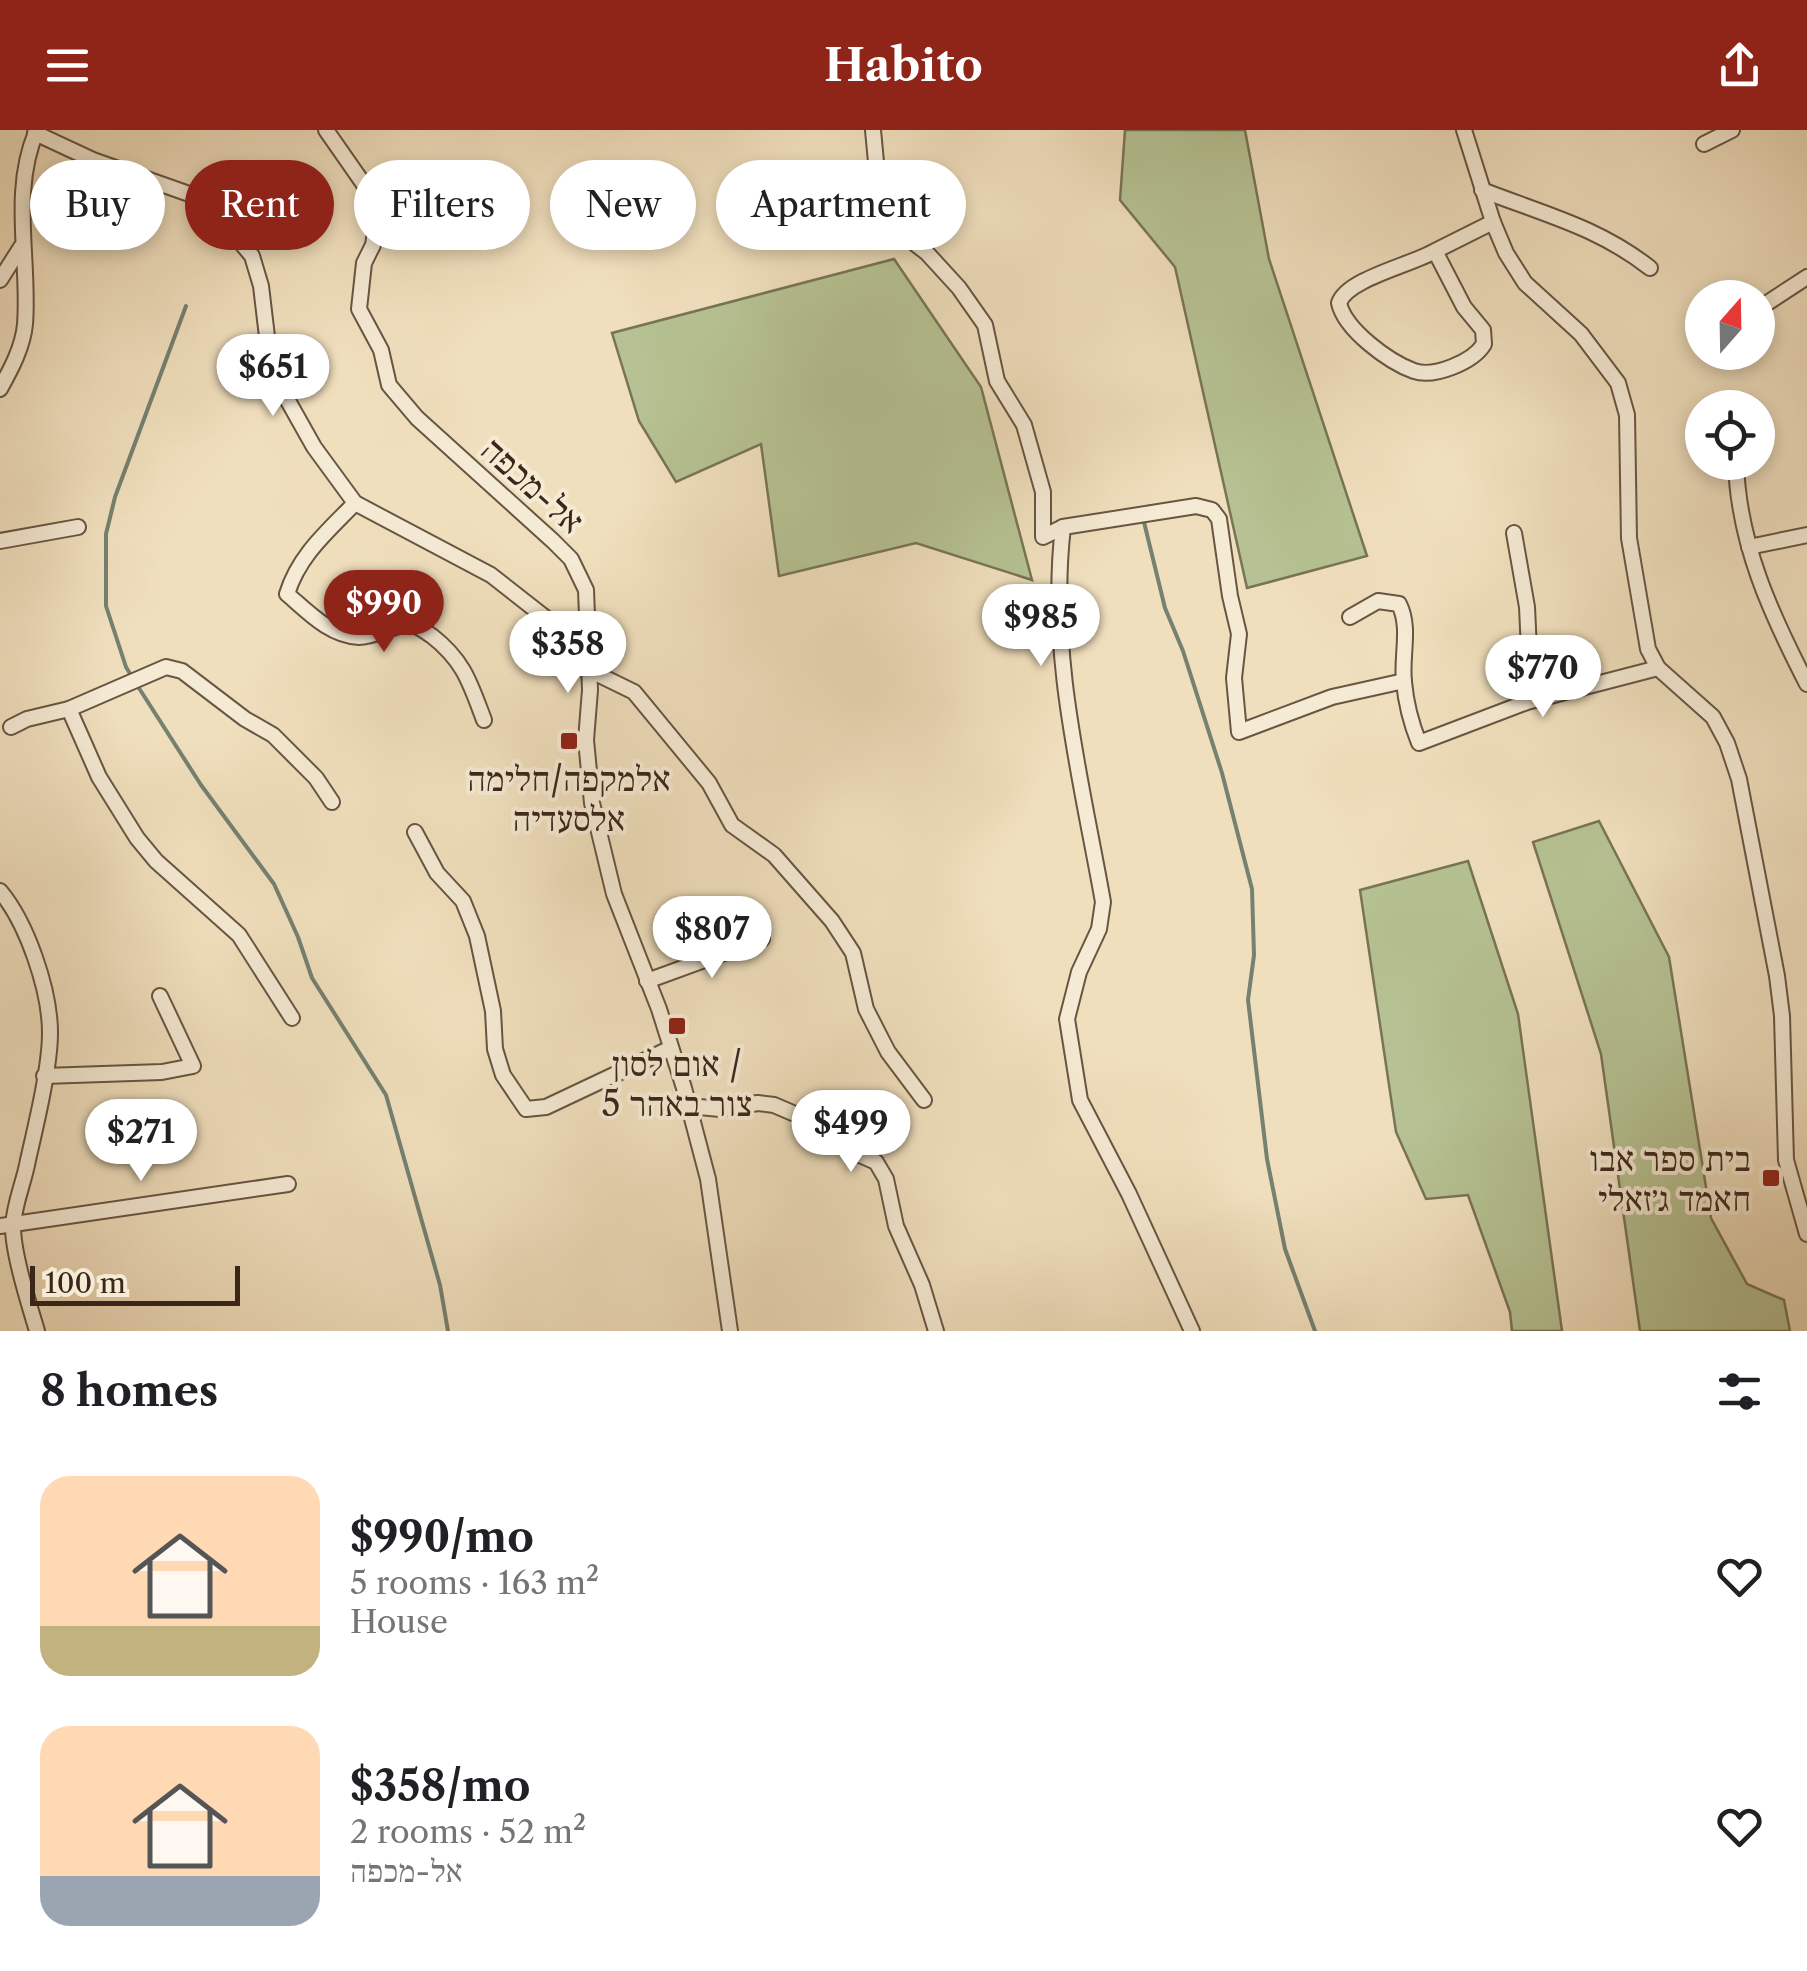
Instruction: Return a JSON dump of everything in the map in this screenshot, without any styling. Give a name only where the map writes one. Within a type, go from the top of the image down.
[{"type":"street","name":"אל-מכפה","points":[[326,130],[372,196],[377,219],[373,245],[364,263],[359,309],[377,340],[388,385],[417,418],[571,559],[586,590],[586,740],[592,803],[614,894],[689,1106],[708,1179],[730,1331]]},
{"type":"street","points":[[873,130],[880,205],[896,230],[928,253],[960,288],[985,324],[997,381],[1024,424],[1043,492],[1043,536],[1063,528],[1196,506],[1212,510],[1219,519],[1239,634],[1234,678],[1239,732],[1332,697],[1404,682]]},
{"type":"street","points":[[1464,130],[1506,253],[1525,283],[1581,334],[1618,383],[1627,415],[1628,538],[1644,633],[1658,668],[1713,718],[1727,743],[1738,779],[1770,930],[1782,1016],[1786,1160],[1806,1223]]},
{"type":"street","points":[[1704,144],[1732,130]]},
{"type":"street","points":[[0,389],[25,328],[22,247],[26,176],[36,131],[93,160],[192,196],[224,220],[252,256],[261,286],[270,362],[286,399],[314,448],[355,503],[490,575],[588,651]]},
{"type":"street","points":[[1482,190],[1589,229],[1620,244],[1650,268]]},
{"type":"street","points":[[1434,251],[1464,308],[1483,330],[1484,344],[1465,361],[1432,372],[1416,372],[1374,349],[1339,304],[1350,287],[1415,262],[1434,251],[1493,222]]},
{"type":"street","points":[[0,280],[22,247]]},
{"type":"street","points":[[1775,298],[1807,277]]},
{"type":"street","points":[[1736,480],[1737,500],[1770,613],[1807,684]]},
{"type":"street","points":[[355,503],[307,552],[287,594],[318,621],[338,632],[359,637],[408,624],[420,628],[464,667],[484,720]]},
{"type":"street","points":[[0,542],[78,527]]},
{"type":"street","points":[[1063,528],[1057,610],[1062,661],[1103,902],[1099,929],[1078,972],[1066,1019],[1080,1100],[1130,1194],[1192,1331]]},
{"type":"street","points":[[1514,533],[1527,607],[1530,672],[1540,698]]},
{"type":"street","points":[[1750,547],[1807,535]]},
{"type":"street","points":[[1350,617],[1378,601],[1399,604],[1406,618],[1404,682],[1410,720],[1419,743],[1540,698],[1658,668]]},
{"type":"street","points":[[11,727],[69,709],[166,667],[182,671],[245,719],[273,735],[316,778],[332,802]]},
{"type":"street","points":[[589,670],[634,692],[710,782],[732,825],[774,856],[832,921],[854,953],[866,1010],[888,1052],[924,1100]]},
{"type":"street","points":[[69,709],[98,777],[137,838],[156,861],[239,935],[292,1018]]},
{"type":"street","points":[[414,832],[437,872],[463,902],[477,936],[493,1011],[495,1049],[503,1075],[526,1109],[546,1108],[671,1048]]},
{"type":"street","points":[[0,890],[26,935],[43,988],[50,1031],[28,1164],[7,1225],[37,1331]]},
{"type":"street","points":[[647,981],[762,940]]},
{"type":"street","points":[[44,1076],[162,1072],[192,1066],[160,996]]},
{"type":"street","points":[[689,1106],[720,1110],[774,1104],[876,1162],[886,1179],[896,1226],[922,1285],[936,1331]]},
{"type":"street","points":[[7,1225],[288,1184]]},
{"type":"green space","points":[[1125,130],[1245,130],[1269,259],[1367,556],[1247,588],[1175,267],[1120,200]]},
{"type":"green space","points":[[894,259],[981,387],[1032,580],[916,543],[779,576],[761,444],[676,482],[639,421],[612,333]]},
{"type":"green space","points":[[1599,821],[1669,957],[1711,1218],[1747,1284],[1784,1300],[1790,1331],[1640,1331],[1601,1054],[1533,842]]},
{"type":"green space","points":[[1468,861],[1518,1014],[1562,1331],[1512,1331],[1510,1312],[1468,1195],[1426,1199],[1396,1132],[1360,890]]},
{"type":"waterway","points":[[132,677],[106,606],[106,534],[115,497],[186,306]]},
{"type":"waterway","points":[[1143,518],[1165,608],[1222,773],[1252,889],[1254,955],[1248,1000],[1267,1159],[1285,1249],[1315,1331]]},
{"type":"waterway","points":[[137,685],[201,785],[274,884],[312,978],[386,1095],[440,1285],[448,1331]]},
{"type":"place","name":"אלמקפה/חלימה אלסעדיה","points":[[569,741]]},
{"type":"place","name":"אום לסון / צור באהר 5","points":[[677,1026]]},
{"type":"place","name":"בית ספר אבו חאמד ג׳זאלי","points":[[1771,1178]]}]
